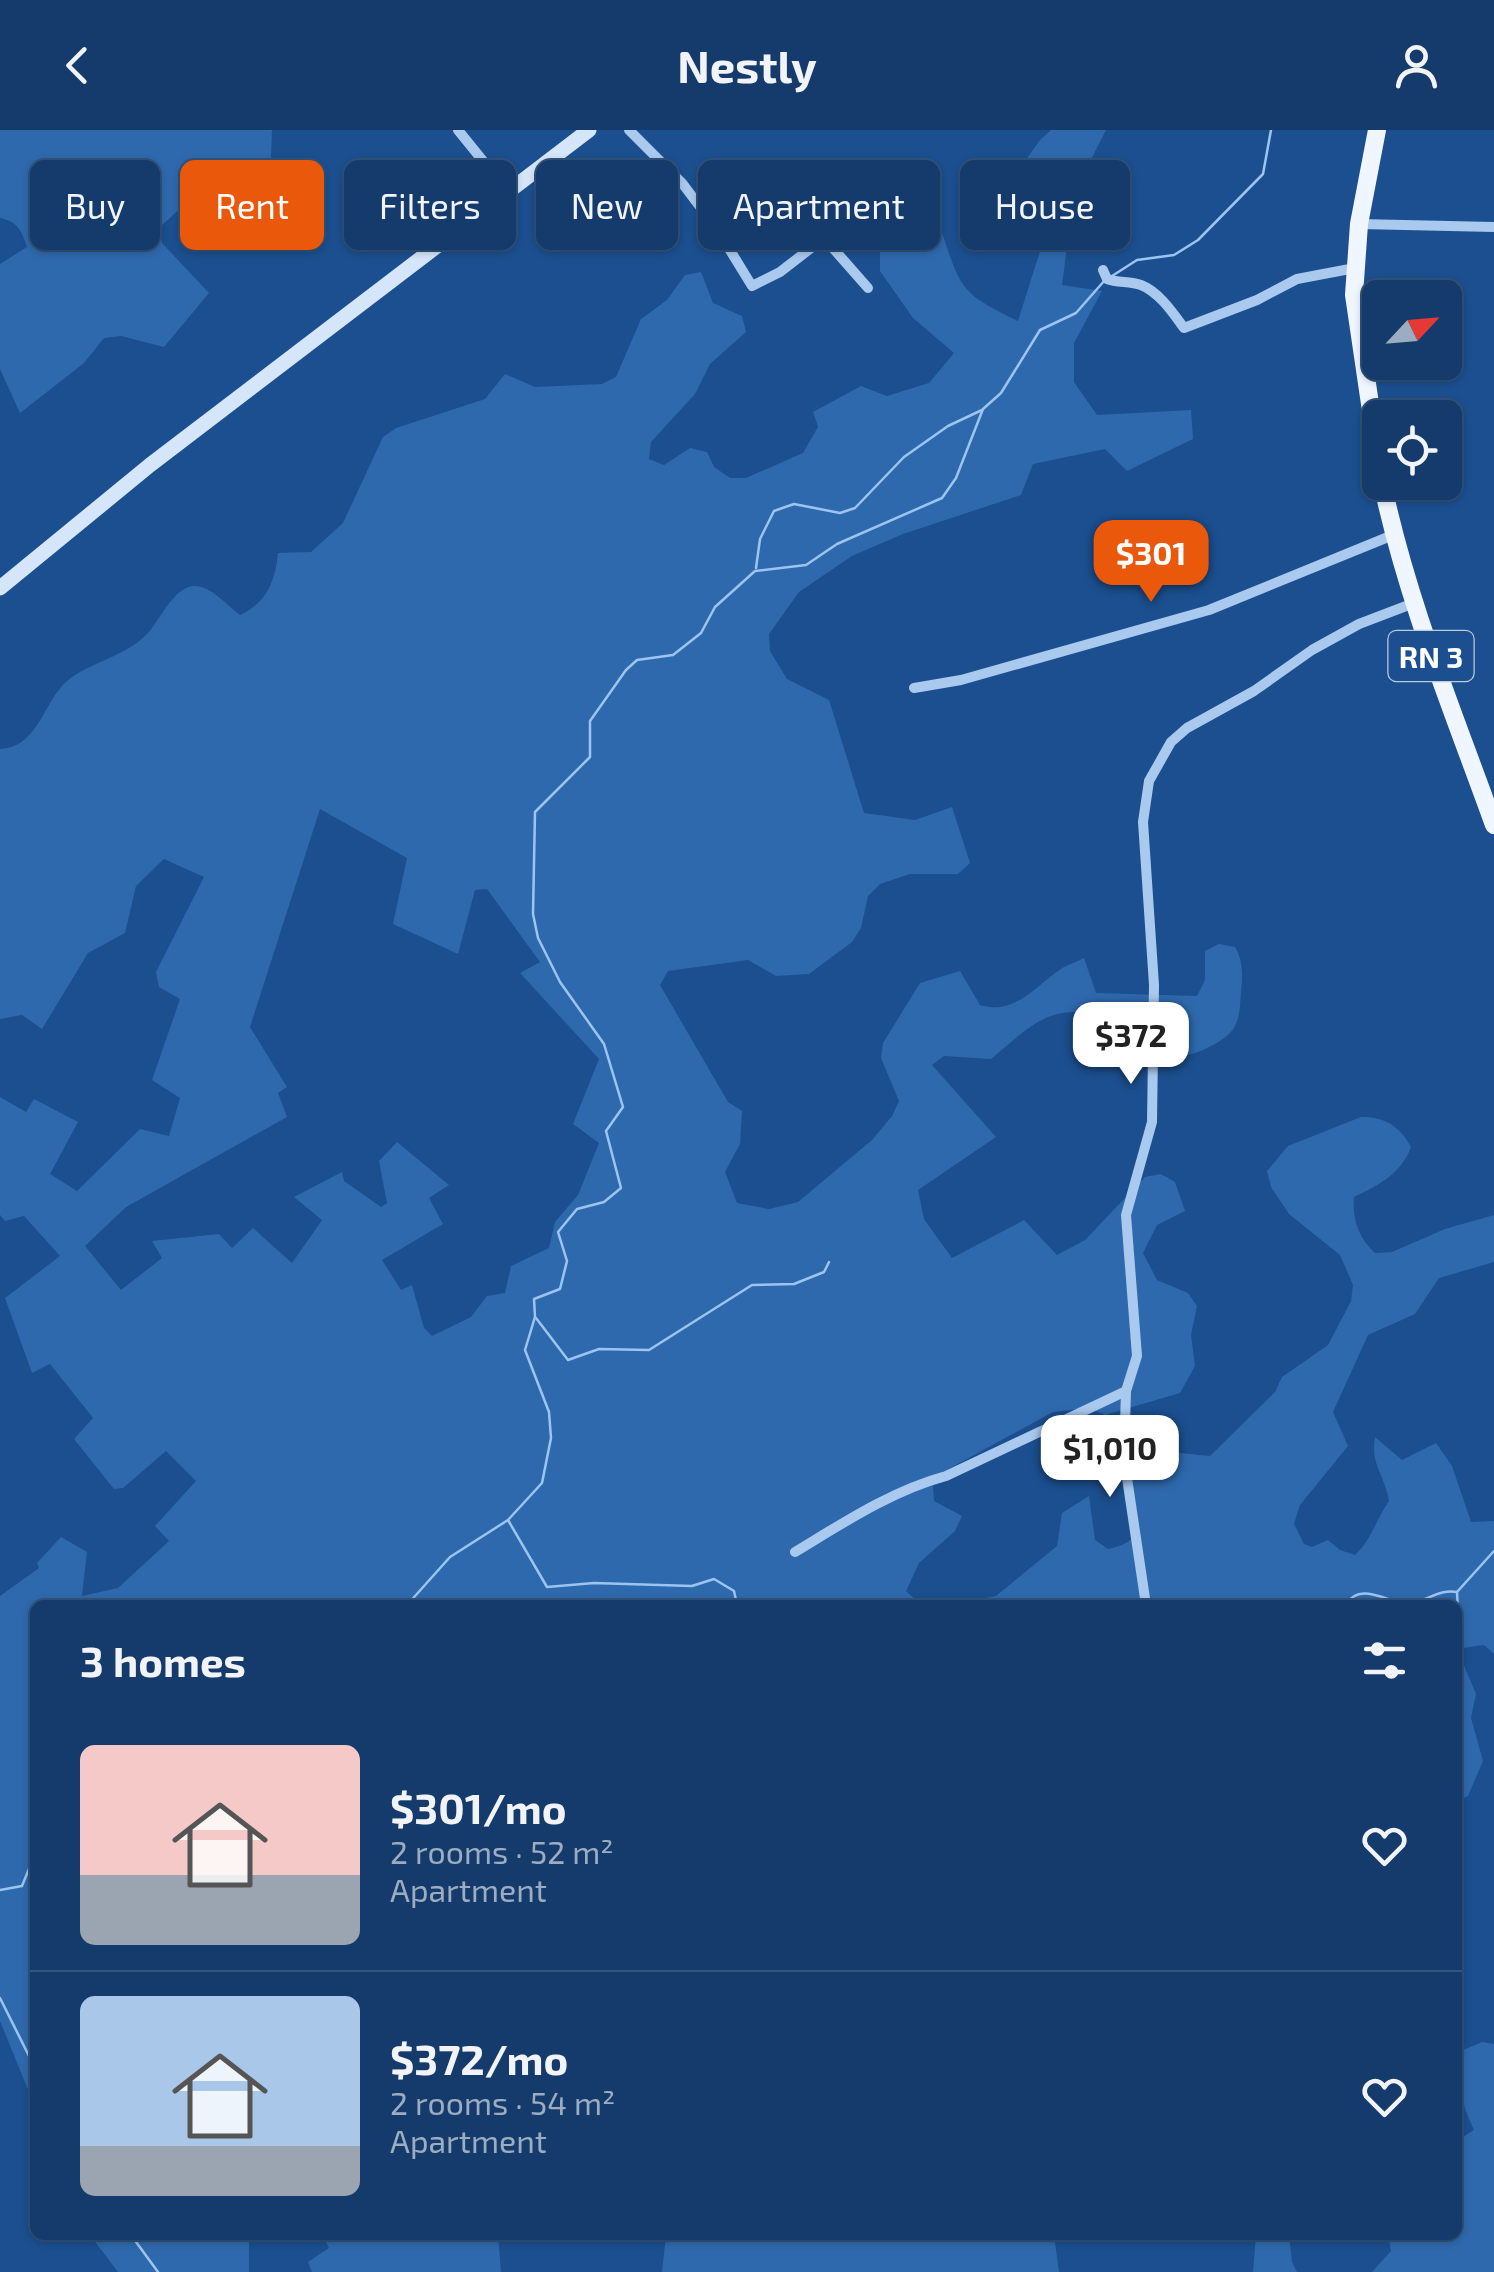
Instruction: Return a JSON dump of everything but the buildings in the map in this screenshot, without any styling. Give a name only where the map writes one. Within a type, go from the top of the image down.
[{"type":"main road","points":[[516,187],[589,130]]},
{"type":"main road","points":[[1368,400],[1356,322],[1355,268],[1359,224],[1378,130]]},
{"type":"main road","points":[[0,588],[150,464],[433,250]]},
{"type":"main road","name":"RN 3","points":[[1386,500],[1414,603],[1494,825]]},
{"type":"street","points":[[458,130],[482,160]]},
{"type":"street","points":[[629,130],[682,183],[752,286],[780,272],[824,238],[868,288]]},
{"type":"street","points":[[1359,224],[1494,227]]},
{"type":"street","points":[[1103,270],[1106,279],[1148,290],[1184,328],[1257,300],[1297,279],[1355,268]]},
{"type":"street","points":[[914,688],[961,680],[1209,610],[1393,535]]},
{"type":"street","points":[[1145,1600],[1124,1458],[1126,1391],[1137,1356],[1126,1215],[1152,1122],[1154,985],[1143,822],[1149,781],[1172,742],[1187,728],[1254,691],[1312,650],[1358,624],[1414,603]]},
{"type":"street","points":[[795,1552],[872,1506],[922,1482],[946,1476],[1126,1391]]},
{"type":"shaded area","points":[[0,130],[272,130],[273,160],[180,160],[180,209],[160,227],[162,243],[209,293],[164,347],[121,336],[104,338],[84,363],[20,413],[0,369],[0,264],[27,247],[18,228],[0,218]]},
{"type":"shaded area","points":[[1051,130],[1106,130],[1091,160],[1026,160]]},
{"type":"shaded area","points":[[940,227],[964,286],[983,303],[1018,321],[1040,250],[1067,250],[1062,285],[1102,291],[1074,343],[1074,382],[1097,415],[1191,410],[1193,439],[1127,471],[1105,449],[1033,464],[1021,495],[903,534],[852,556],[799,592],[769,634],[770,651],[787,679],[829,700],[864,813],[915,820],[952,807],[970,863],[958,874],[910,874],[880,884],[868,896],[861,928],[852,942],[809,974],[776,976],[748,960],[668,971],[660,985],[728,1102],[742,1111],[740,1144],[725,1172],[737,1203],[769,1209],[798,1202],[872,1140],[892,1116],[899,1101],[881,1058],[883,1043],[920,983],[960,971],[980,1005],[1004,1006],[1084,958],[1096,993],[1197,996],[1205,980],[1205,951],[1219,944],[1235,947],[1242,976],[1237,1021],[1228,1035],[1201,1051],[1179,1057],[1146,1053],[1125,1041],[1101,1017],[1063,1013],[1030,1027],[991,1059],[944,1056],[932,1065],[996,1137],[918,1190],[924,1219],[952,1258],[1024,1220],[1057,1255],[1085,1240],[1145,1177],[1161,1174],[1175,1182],[1185,1211],[1157,1225],[1143,1253],[1157,1280],[1188,1293],[1197,1306],[1191,1335],[1195,1366],[1180,1393],[1105,1415],[1089,1408],[1053,1412],[941,1473],[933,1486],[934,1501],[962,1516],[955,1531],[919,1563],[906,1591],[916,1600],[30,1600],[30,2103],[0,2021],[0,1596],[39,1568],[37,1563],[61,1537],[87,1552],[82,1596],[118,1588],[169,1541],[155,1526],[196,1481],[166,1451],[123,1488],[114,1489],[74,1439],[93,1418],[50,1364],[32,1373],[5,1298],[60,1256],[24,1216],[5,1221],[0,1215],[0,1097],[26,1112],[34,1099],[78,1122],[50,1174],[77,1191],[140,1129],[169,1136],[180,1098],[152,1080],[180,999],[159,987],[156,972],[204,877],[164,859],[136,886],[125,933],[88,953],[42,1029],[22,1015],[0,1019],[0,749],[12,747],[30,735],[71,678],[143,638],[170,602],[188,587],[207,589],[240,615],[257,604],[272,582],[278,553],[311,552],[343,523],[383,437],[396,428],[485,399],[505,374],[535,387],[602,384],[616,377],[641,319],[667,300],[685,275],[701,272],[713,303],[742,316],[746,332],[710,364],[695,394],[651,442],[649,459],[664,465],[690,448],[707,452],[714,467],[730,478],[746,478],[803,453],[818,427],[813,412],[861,386],[887,396],[929,383],[954,353],[913,318],[880,271],[880,250],[940,250]],"holes":[[[320,809],[407,858],[393,924],[458,954],[475,890],[487,889],[540,962],[520,973],[599,1059],[573,1124],[599,1143],[578,1195],[555,1222],[549,1248],[511,1266],[505,1293],[487,1296],[471,1317],[432,1336],[424,1328],[412,1285],[401,1290],[382,1260],[443,1224],[429,1198],[449,1185],[397,1142],[379,1161],[387,1203],[381,1207],[344,1181],[342,1172],[294,1197],[322,1220],[292,1263],[253,1228],[232,1248],[219,1234],[152,1241],[162,1258],[121,1290],[85,1246],[126,1207],[287,1117],[278,1093],[287,1087],[250,1027]]]},
{"type":"shaded area","points":[[1361,1117],[1377,1118],[1402,1134],[1411,1147],[1395,1172],[1354,1197],[1361,1235],[1375,1253],[1392,1252],[1445,1229],[1494,1215],[1494,1262],[1439,1278],[1415,1314],[1368,1335],[1333,1412],[1348,1446],[1300,1505],[1294,1524],[1304,1544],[1312,1547],[1328,1540],[1355,1555],[1389,1501],[1376,1463],[1375,1437],[1402,1460],[1436,1443],[1452,1466],[1471,1522],[1494,1521],[1494,1654],[1484,1645],[1462,1651],[1462,1600],[976,1600],[996,1596],[1057,1546],[1062,1513],[1089,1496],[1095,1540],[1108,1549],[1134,1537],[1137,1519],[1122,1472],[1130,1463],[1150,1453],[1210,1456],[1275,1392],[1282,1377],[1328,1345],[1351,1301],[1353,1285],[1340,1255],[1289,1214],[1271,1187],[1267,1171],[1288,1146]]},
{"type":"shaded area","points":[[1462,1661],[1476,1694],[1471,1718],[1483,1761],[1468,1796],[1462,1799]]},
{"type":"shaded area","points":[[1482,2042],[1494,2044],[1494,2272],[1372,2272],[1391,2251],[1389,2240],[1462,2240],[1462,2138],[1474,2130],[1462,2099],[1462,2051]]},
{"type":"shaded area","points":[[94,2240],[249,2240],[249,2272],[118,2272]]},
{"type":"shaded area","points":[[325,2240],[498,2240],[501,2272],[312,2272],[308,2262],[329,2248]]},
{"type":"shaded area","points":[[665,2240],[1055,2240],[1059,2272],[662,2272]]},
{"type":"shaded area","points":[[1256,2240],[1290,2240],[1297,2272],[1253,2272]]},
{"type":"waterway","points":[[1112,276],[1137,260],[1174,255],[1198,240],[1263,174],[1271,130]]},
{"type":"waterway","points":[[508,1520],[542,1483],[551,1438],[549,1412],[525,1350],[535,1317],[534,1299],[560,1289],[567,1261],[558,1232],[577,1209],[604,1202],[621,1188],[606,1131],[623,1107],[604,1044],[560,982],[538,938],[533,914],[535,812],[590,757],[590,721],[637,660],[673,655],[701,633],[715,607],[755,571],[806,565],[837,544],[942,498],[956,478],[983,409],[1001,393],[1040,330],[1076,313],[1105,280]]},
{"type":"waterway","points":[[756,568],[760,539],[774,511],[794,504],[840,513],[855,508],[904,457],[948,426],[982,410]]},
{"type":"waterway","points":[[536,1318],[568,1360],[599,1349],[649,1350],[752,1285],[794,1284],[824,1272],[829,1262]]},
{"type":"waterway","points":[[411,1600],[450,1557],[508,1520],[547,1587],[594,1583],[692,1586],[714,1579],[734,1591],[736,1600]]},
{"type":"waterway","points":[[1457,1600],[1457,1592],[1494,1551]]},
{"type":"waterway","points":[[1422,1600],[1443,1592],[1457,1592]]},
{"type":"waterway","points":[[1349,1600],[1365,1593],[1393,1600]]},
{"type":"waterway","points":[[0,1890],[22,1886],[30,1866]]},
{"type":"waterway","points":[[0,1998],[30,2058]]},
{"type":"waterway","points":[[135,2240],[158,2272]]}]
